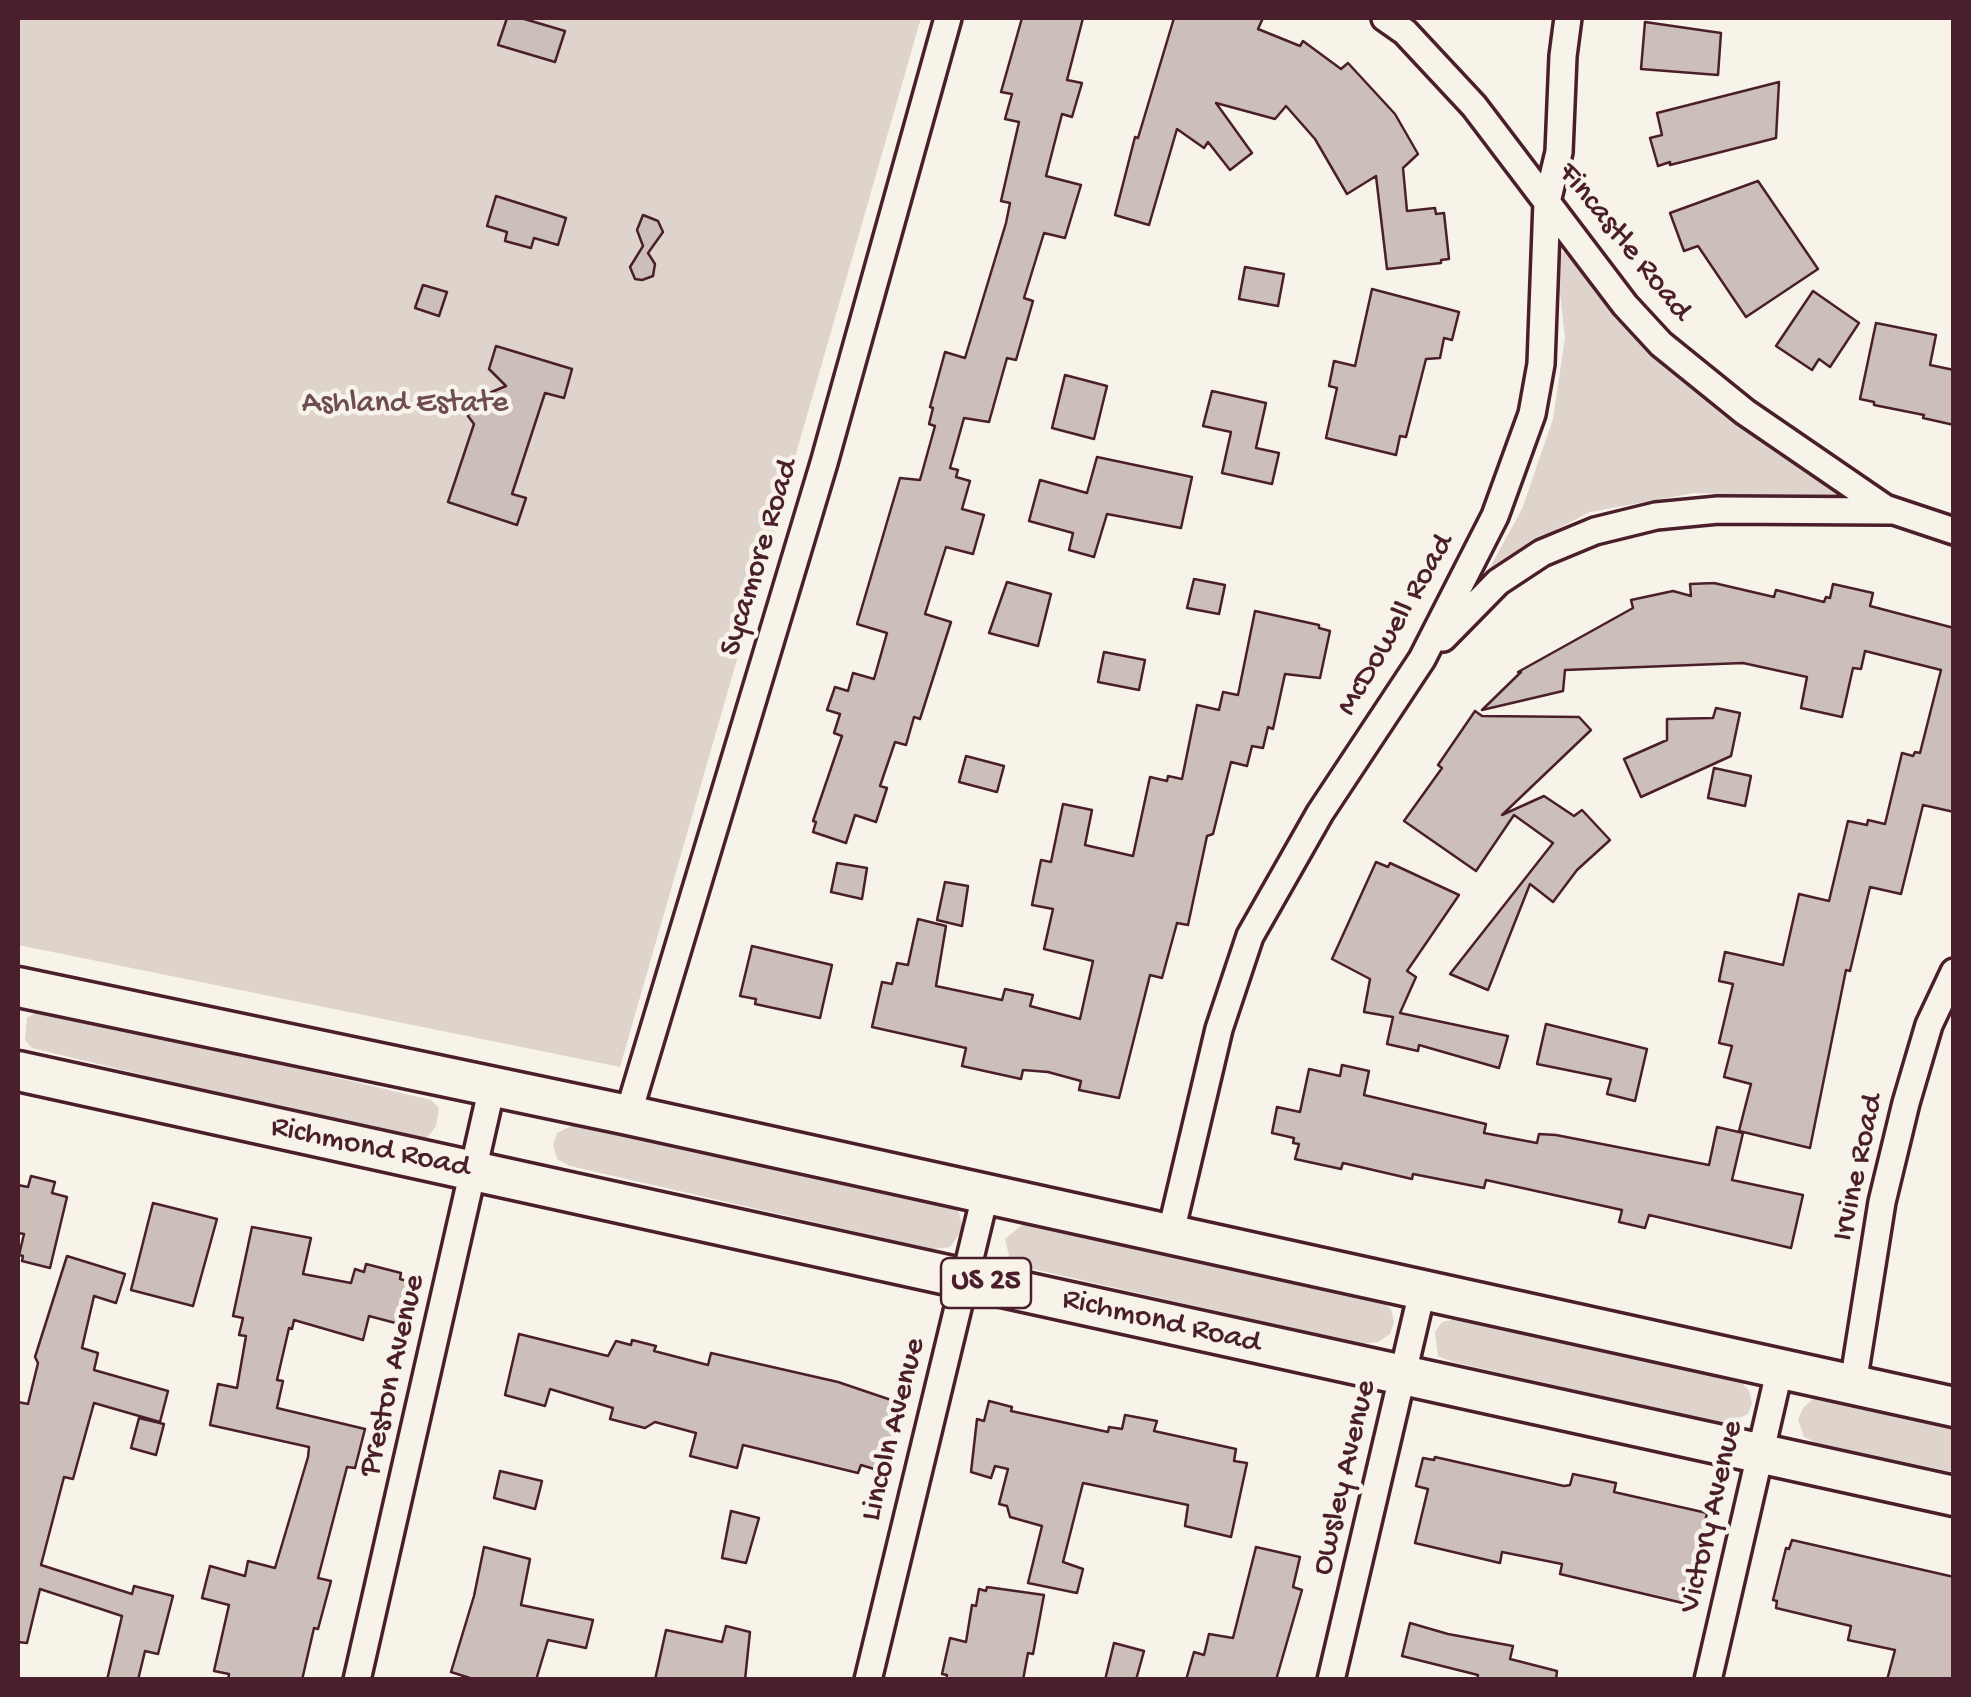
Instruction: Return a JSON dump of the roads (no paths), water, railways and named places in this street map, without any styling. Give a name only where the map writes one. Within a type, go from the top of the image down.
[{"type":"main road","points":[[18,986],[1954,1407]]},
{"type":"main road","name":"Richmond Road","points":[[18,1071],[1954,1496]]},
{"type":"street","name":"Sycamore Road","points":[[628,1116],[824,463],[948,18]]},
{"type":"street","name":"Fincastle Road","points":[[1384,18],[1405,32],[1474,106],[1624,305],[1662,344],[1745,412],[1890,511],[1954,531]]},
{"type":"street","name":"McDowell Road","points":[[1170,1236],[1219,1028],[1250,936],[1320,813],[1422,659],[1495,516],[1532,414],[1541,364],[1547,202],[1559,152],[1562,56],[1568,18]]},
{"type":"street","name":"Fincastle Road","points":[[1422,659],[1498,582],[1542,554],[1596,531],[1656,516],[1718,510],[1890,511]]},
{"type":"street","name":"Irvine Road","points":[[1853,1384],[1882,1202],[1906,1102],[1929,1025],[1954,972]]},
{"type":"street","name":"Preston Avenue","points":[[357,1680],[492,1087]]},
{"type":"street","name":"Lincoln Avenue","points":[[868,1680],[985,1196]]},
{"type":"street","name":"Owsley Avenue","points":[[1332,1680],[1422,1292]]},
{"type":"street","name":"Victory Avenue","points":[[1708,1680],[1780,1368]]},
{"type":"park label","name":"Ashland Estate","points":[[405,405]]}]
